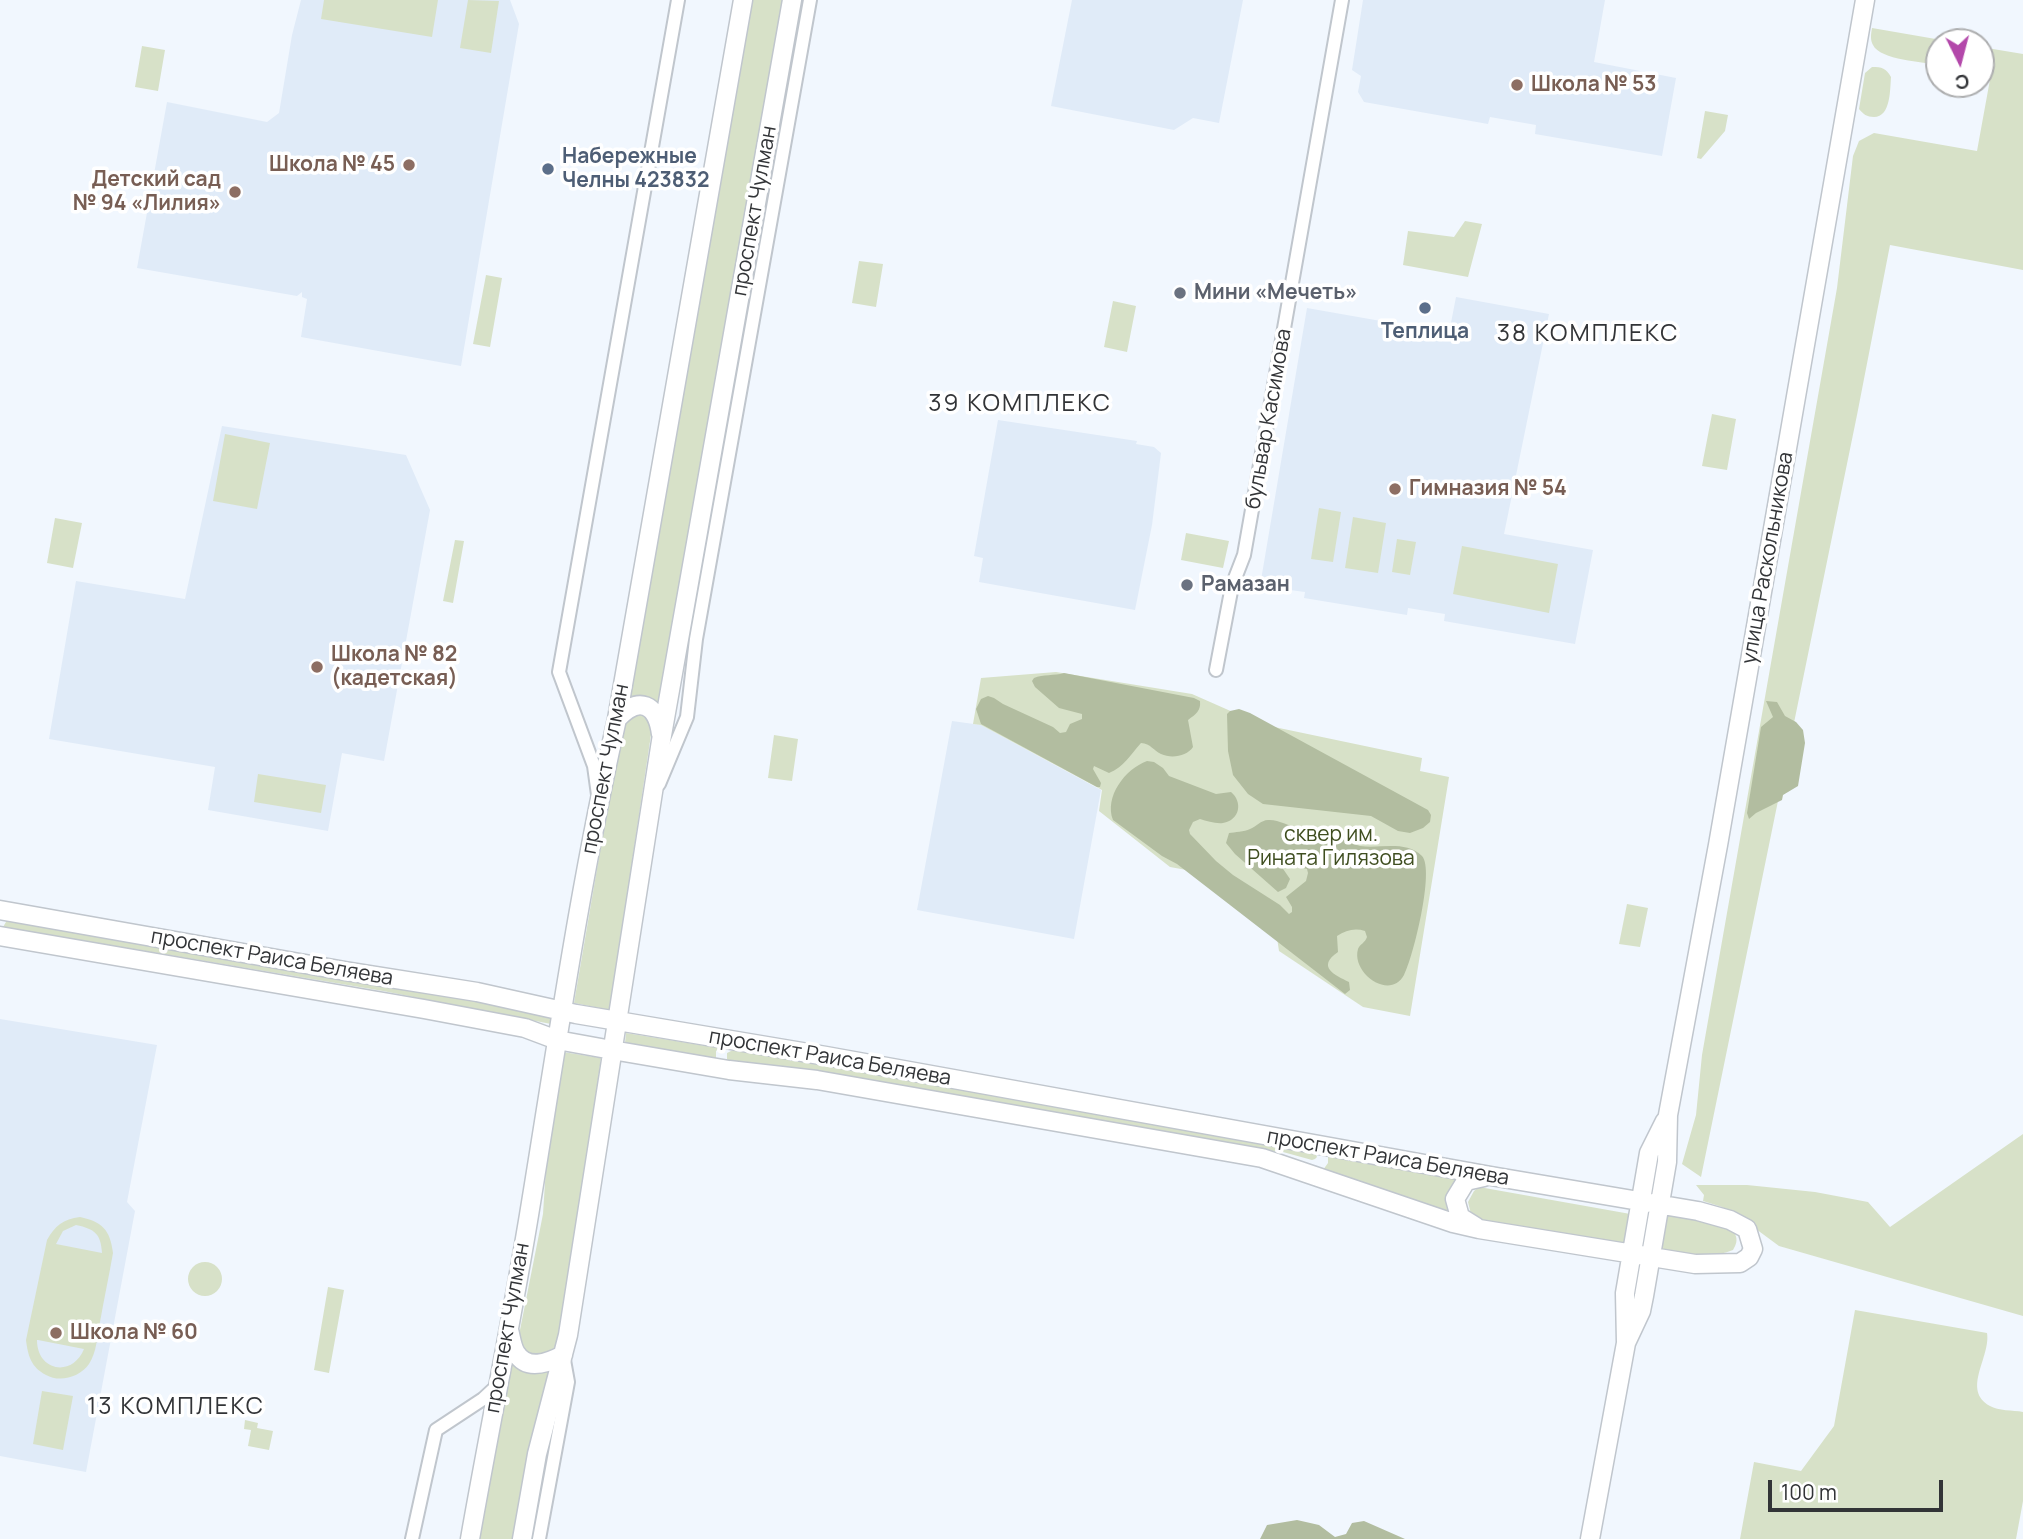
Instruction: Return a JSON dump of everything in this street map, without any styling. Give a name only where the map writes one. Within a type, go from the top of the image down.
[{"type":"street","points":[[599,801],[594,766],[559,672],[678,0]]},
{"type":"street","name":"проспект Чулман","points":[[470,1539],[743,0]]},
{"type":"street","name":"проспект Чулман","points":[[522,1539],[537,1454],[568,1335],[662,741],[792,0]]},
{"type":"street","points":[[654,797],[687,717],[696,639],[810,0]]},
{"type":"street","name":"бульвар Касимова","points":[[1216,670],[1232,586],[1247,540],[1342,0]]},
{"type":"street","name":"улица Раскольникова","points":[[1590,1539],[1626,1343],[1625,1293],[1661,1205],[1667,1162],[1668,1115],[1718,845],[1865,0]]},
{"type":"street","points":[[617,719],[625,710],[644,705],[654,711],[659,721],[662,741]]},
{"type":"street","name":"проспект Раиса Беляева","points":[[0,911],[477,992],[617,1021],[1713,1214],[1748,1229],[1753,1248],[1749,1257],[1740,1263],[1695,1264],[1479,1229],[1453,1223],[1262,1158],[817,1080],[729,1070],[612,1050],[557,1040],[525,1028],[424,1009],[0,936]]},
{"type":"street","points":[[729,1070],[721,1056],[728,1045],[738,1041]]},
{"type":"street","name":"улица Раскольникова","points":[[1641,1256],[1642,1202],[1649,1153],[1668,1115]]},
{"type":"street","points":[[1306,1172],[1319,1167],[1322,1162],[1321,1151],[1317,1145]]},
{"type":"street","points":[[1479,1229],[1460,1216],[1455,1199],[1466,1181],[1491,1176]]},
{"type":"street","points":[[509,1330],[514,1351],[521,1359],[531,1364],[550,1362],[563,1355],[568,1382],[539,1539]]},
{"type":"street","points":[[412,1539],[436,1430],[483,1399],[497,1386]]},
{"type":"shaded area","name":"Школа № 45","points":[[301,0],[510,0],[519,24],[461,366],[301,337],[307,299],[302,297],[302,292],[297,296],[137,268],[167,102],[267,122],[279,113],[292,35]]},
{"type":"shaded area","points":[[1072,0],[1243,0],[1219,123],[1193,118],[1174,130],[1051,106]]},
{"type":"shaded area","name":"Школа № 53","points":[[1363,0],[1605,0],[1594,62],[1676,78],[1662,156],[1535,134],[1536,125],[1490,117],[1488,124],[1364,102],[1358,92],[1361,76],[1352,70]]},
{"type":"shaded area","name":"Гимназия № 54","points":[[1456,297],[1549,314],[1504,534],[1593,550],[1575,644],[1444,621],[1445,614],[1408,608],[1407,615],[1304,598],[1305,592],[1260,586],[1307,308],[1449,333]]},
{"type":"shaded area","points":[[998,420],[1137,441],[1136,444],[1154,447],[1161,453],[1152,525],[1135,610],[979,582],[983,558],[974,556]]},
{"type":"shaded area","name":"Школа № 82 (кадетская)","points":[[222,426],[406,455],[430,510],[384,761],[342,753],[328,831],[208,810],[215,767],[49,739],[76,581],[185,599]]},
{"type":"shaded area","points":[[952,721],[981,725],[1101,790],[1074,939],[917,910]]},
{"type":"shaded area","name":"Школа № 60","points":[[0,1019],[157,1045],[127,1202],[135,1211],[86,1472],[0,1456]]},
{"type":"green space","points":[[324,0],[438,0],[432,37],[321,19]]},
{"type":"green space","points":[[468,0],[499,1],[491,53],[460,48]]},
{"type":"green space","points":[[750,0],[786,0],[662,706],[654,699],[645,697],[626,702]]},
{"type":"green space","points":[[1872,28],[1925,37],[1925,63],[1884,54],[1873,45]]},
{"type":"green space","points":[[142,46],[165,50],[158,91],[135,87]]},
{"type":"green space","points":[[1995,49],[2023,54],[2023,270],[1890,245],[1701,1177],[1682,1164],[1696,1115],[1702,1055],[1837,288],[1853,156],[1859,141],[1874,133],[1977,151],[1987,98],[1995,98]]},
{"type":"green space","points":[[1872,67],[1883,69],[1891,77],[1887,108],[1880,116],[1874,117],[1865,115],[1859,109],[1865,73]]},
{"type":"green space","points":[[1705,111],[1728,115],[1725,131],[1701,159],[1697,158]]},
{"type":"green space","points":[[1465,221],[1482,224],[1468,277],[1403,265],[1408,231],[1454,237]]},
{"type":"green space","points":[[859,261],[883,264],[876,307],[852,303]]},
{"type":"green space","points":[[486,275],[502,278],[490,347],[473,344]]},
{"type":"green space","points":[[1113,301],[1136,306],[1127,352],[1104,347]]},
{"type":"green space","points":[[1712,414],[1736,419],[1727,470],[1702,466]]},
{"type":"green space","points":[[225,434],[270,443],[257,509],[213,501]]},
{"type":"green space","points":[[1319,508],[1341,512],[1333,562],[1311,559]]},
{"type":"green space","points":[[1353,517],[1386,523],[1378,573],[1345,568]]},
{"type":"green space","points":[[55,518],[82,523],[73,568],[47,563]]},
{"type":"green space","points":[[1186,533],[1229,541],[1223,568],[1181,560]]},
{"type":"green space","points":[[1397,539],[1416,542],[1410,575],[1392,572]]},
{"type":"green space","points":[[455,540],[464,541],[453,603],[443,601]]},
{"type":"green space","points":[[1462,546],[1558,564],[1549,613],[1453,594]]},
{"type":"green space","name":"сквер им. Рината Гилязова","points":[[1056,672],[1192,694],[1260,724],[1422,758],[1420,771],[1449,777],[1410,1016],[1363,1007],[1279,951],[1277,938],[1192,871],[1170,867],[1099,811],[1102,790],[981,725],[973,724],[981,678]]},
{"type":"green space","points":[[1064,673],[1200,701],[1199,710],[1188,720],[1193,747],[1183,754],[1170,756],[1141,743],[1123,764],[1109,773],[1094,766],[1101,783],[1100,787],[1097,787],[981,724],[976,709],[981,699],[988,696],[1053,727],[1060,733],[1066,732],[1070,724],[1082,719],[1082,714],[1059,708],[1035,687],[1032,681],[1037,677]]},
{"type":"green space","points":[[1766,701],[1777,702],[1785,716],[1796,722],[1803,730],[1805,743],[1798,786],[1783,795],[1782,800],[1749,819],[1747,813],[1761,727],[1773,717]]},
{"type":"green space","points":[[1239,709],[1428,810],[1431,815],[1430,822],[1410,833],[1398,831],[1371,816],[1263,804],[1248,794],[1233,775],[1228,751],[1227,714]]},
{"type":"green space","points":[[646,713],[652,728],[610,1010],[574,1003],[622,723],[631,714]]},
{"type":"green space","points":[[774,735],[798,739],[792,781],[768,778]]},
{"type":"green space","points":[[1147,761],[1163,768],[1169,776],[1216,794],[1231,792],[1235,796],[1238,810],[1233,818],[1220,823],[1200,819],[1193,822],[1190,834],[1233,875],[1280,905],[1289,914],[1292,907],[1286,897],[1306,881],[1307,869],[1293,865],[1282,854],[1277,853],[1277,860],[1290,879],[1286,888],[1278,892],[1235,854],[1226,843],[1229,833],[1248,830],[1263,821],[1272,820],[1360,846],[1408,848],[1422,856],[1426,878],[1424,895],[1417,934],[1404,975],[1398,982],[1390,985],[1373,981],[1360,967],[1357,958],[1358,949],[1367,937],[1365,931],[1344,932],[1337,936],[1338,952],[1328,962],[1328,966],[1349,982],[1350,990],[1345,994],[1177,864],[1113,820],[1111,802],[1118,785],[1131,770]]},
{"type":"green space","points":[[258,774],[326,785],[321,813],[254,802]]},
{"type":"green space","points":[[1627,904],[1648,908],[1640,947],[1619,944]]},
{"type":"green space","points":[[5,917],[385,982],[552,1014],[551,1024],[383,991],[3,927]]},
{"type":"green space","points":[[626,1033],[719,1048],[716,1051],[716,1059],[625,1043]]},
{"type":"green space","points":[[733,1050],[1314,1150],[1317,1157],[1312,1160],[1283,1152],[1241,1148],[730,1062],[727,1060],[727,1053]]},
{"type":"green space","points":[[563,1052],[601,1058],[568,1289],[558,1339],[548,1354],[540,1357],[529,1355],[523,1349],[519,1335],[543,1214],[546,1167]]},
{"type":"green space","points":[[2023,1134],[2023,1316],[1779,1246],[1737,1215],[1703,1201],[1704,1195],[1696,1185],[1747,1185],[1815,1192],[1868,1202],[1890,1227]]},
{"type":"green space","points":[[1328,1153],[1464,1179],[1454,1218],[1323,1170],[1328,1163]]},
{"type":"green space","points":[[1479,1187],[1636,1215],[1630,1246],[1478,1220],[1471,1214],[1468,1202]]},
{"type":"green space","points":[[1664,1210],[1702,1218],[1730,1229],[1736,1240],[1733,1250],[1705,1255],[1657,1249]]},
{"type":"green space","points":[[80,1217],[104,1228],[110,1238],[113,1253],[92,1359],[85,1369],[75,1375],[57,1378],[46,1375],[34,1365],[26,1340],[47,1240],[60,1224]],"holes":[[[76,1225],[96,1233],[102,1253],[56,1244],[63,1231]],[[38,1340],[84,1349],[72,1364],[56,1367],[43,1359]]]},
{"type":"green space","points":[[205,1262],[217,1267],[222,1279],[217,1291],[205,1296],[193,1291],[188,1279],[193,1267]]},
{"type":"green space","points":[[328,1287],[344,1290],[329,1373],[314,1370]]},
{"type":"green space","points":[[1855,1310],[1987,1333],[1977,1382],[1978,1391],[1982,1399],[1993,1408],[2023,1412],[2023,1501],[2016,1539],[1740,1539],[1754,1462],[1801,1471],[1834,1426]]},
{"type":"green space","points":[[509,1358],[527,1372],[550,1370],[514,1539],[477,1539]]},
{"type":"green space","points":[[42,1391],[73,1396],[63,1450],[33,1444]]},
{"type":"green space","points":[[245,1420],[258,1423],[257,1428],[273,1431],[269,1450],[248,1446],[251,1430],[244,1429]]},
{"type":"green space","points":[[1297,1520],[1319,1525],[1335,1537],[1346,1534],[1352,1523],[1364,1521],[1405,1539],[1260,1539],[1267,1525]]},
{"type":"place","name":"Школа № 53","points":[[1517,85]]},
{"type":"place","name":"Школа № 45","points":[[409,165]]},
{"type":"place","name":"Набережные Челны 423832","points":[[548,169]]},
{"type":"place","name":"Детский сад № 94 «Лилия»","points":[[235,192]]},
{"type":"place","name":"Мини «Мечеть»","points":[[1180,293]]},
{"type":"place","name":"Теплица","points":[[1425,308]]},
{"type":"place","name":"Гимназия № 54","points":[[1395,489]]},
{"type":"place","name":"Рамазан","points":[[1187,585]]},
{"type":"place","name":"Школа № 82 (кадетская)","points":[[317,667]]},
{"type":"place","name":"Школа № 60","points":[[56,1333]]},
{"type":"district","name":"38 КОМПЛЕКС","points":[[1588,334]]},
{"type":"district","name":"39 КОМПЛЕКС","points":[[1020,404]]},
{"type":"district","name":"13 КОМПЛЕКС","points":[[176,1407]]}]
